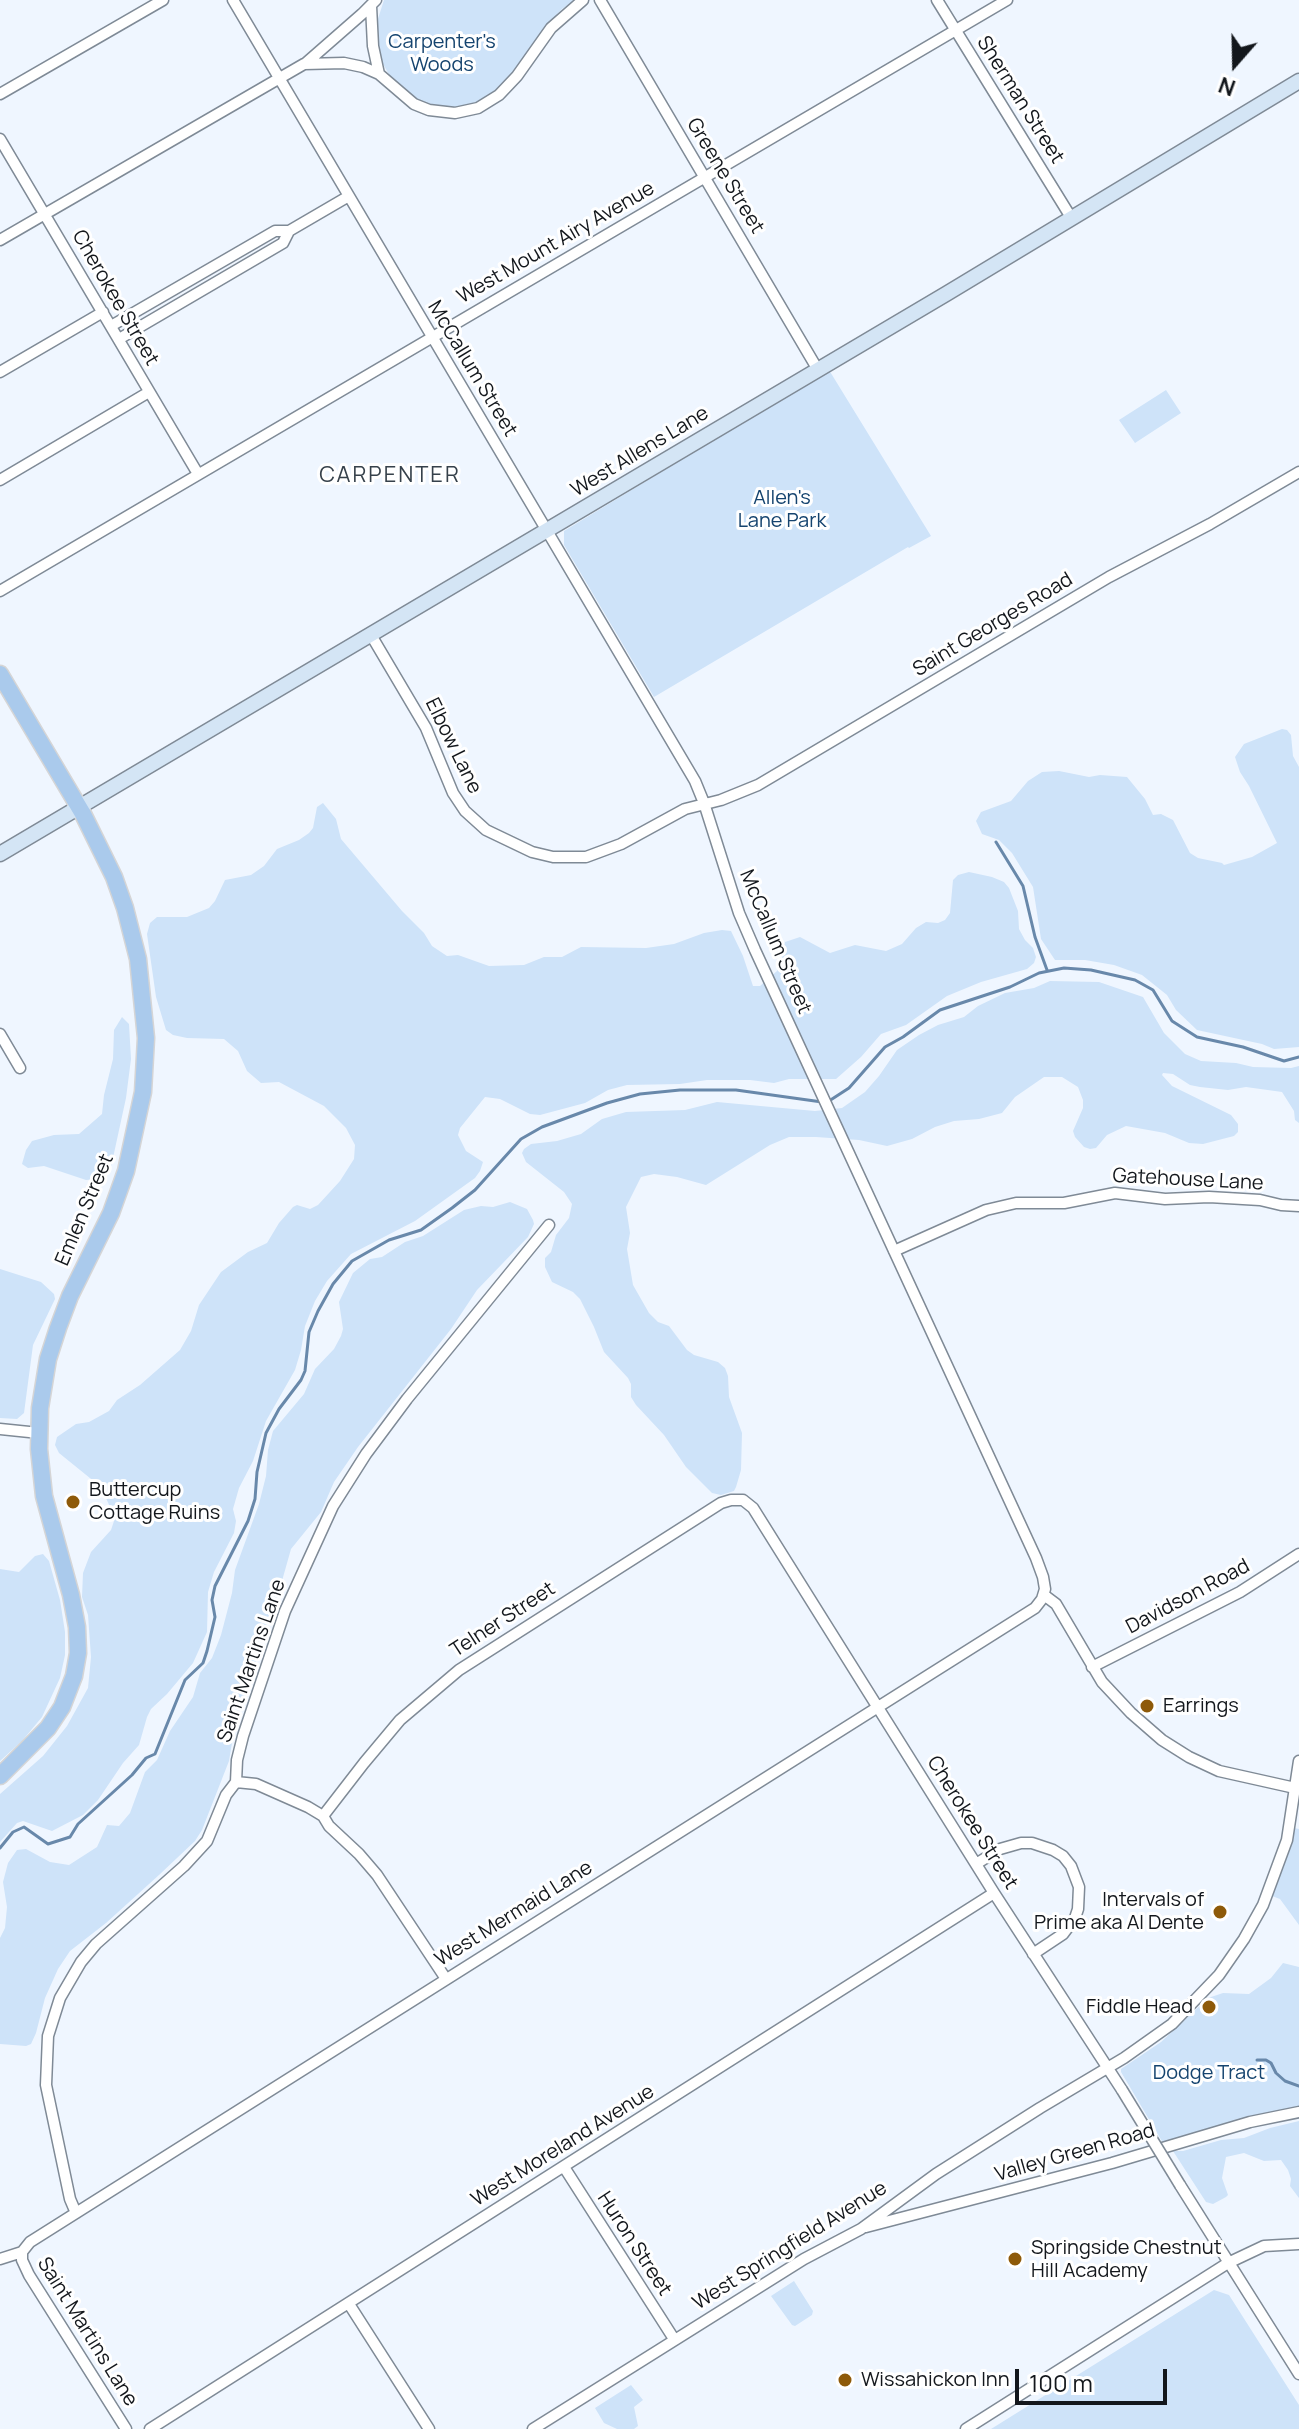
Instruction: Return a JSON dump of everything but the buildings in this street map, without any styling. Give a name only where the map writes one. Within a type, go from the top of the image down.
[{"type":"main road","name":"Emlen Street","points":[[0,674],[79,807],[114,877],[135,945],[144,1002],[145,1076],[134,1140],[122,1185],[70,1296],[52,1344],[42,1388],[39,1433],[44,1496],[75,1611],[78,1653],[71,1686],[62,1707],[46,1731],[0,1776]]},
{"type":"street","points":[[0,94],[163,0]]},
{"type":"street","name":"McCallum Street","points":[[233,0],[684,762],[704,803],[739,913],[1036,1558],[1043,1577],[1044,1595],[1056,1604],[1092,1667],[1131,1713],[1162,1740],[1189,1757],[1238,1777],[1295,1788]]},
{"type":"street","points":[[304,64],[344,63],[363,67],[379,74],[405,98],[429,110],[455,113],[478,108],[505,90],[551,28],[583,0]]},
{"type":"street","name":"Greene Street","points":[[600,0],[818,370]]},
{"type":"street","name":"Sherman Street","points":[[937,0],[1072,219]]},
{"type":"street","name":"West Mount Airy Avenue","points":[[0,591],[1007,0]]},
{"type":"street","points":[[373,3],[373,49],[379,74]]},
{"type":"street","points":[[0,240],[304,64],[373,3]]},
{"type":"street","name":"West Allens Lane","points":[[0,854],[1072,219],[1299,81]]},
{"type":"street","name":"Cherokee Street","points":[[0,139],[198,474]]},
{"type":"street","points":[[111,326],[275,231],[289,231],[349,196]]},
{"type":"street","points":[[119,339],[283,243],[289,231]]},
{"type":"street","points":[[0,372],[103,312]]},
{"type":"street","points":[[0,480],[149,392]]},
{"type":"street","name":"Saint Georges Road","points":[[704,803],[731,797],[767,780],[1109,577],[1210,524],[1299,472]]},
{"type":"street","name":"Elbow Lane","points":[[371,635],[426,728],[458,802],[479,825],[509,842],[544,856],[586,857],[621,844],[685,809],[704,803]]},
{"type":"street","points":[[0,1034],[20,1068]]},
{"type":"street","name":"Gatehouse Lane","points":[[894,1251],[986,1210],[1016,1203],[1055,1204],[1115,1193],[1165,1199],[1209,1197],[1260,1200],[1299,1206]]},
{"type":"street","name":"Saint Martins Lane","points":[[76,2213],[47,2098],[47,2049],[55,2010],[74,1973],[96,1944],[200,1850],[212,1831],[226,1795],[236,1782],[243,1736],[285,1611],[345,1486],[407,1399],[549,1225]]},
{"type":"street","points":[[0,1429],[39,1433]]},
{"type":"street","name":"Cherokee Street","points":[[739,1500],[753,1508],[1299,2374]]},
{"type":"street","name":"Telner Street","points":[[323,1816],[385,1738],[446,1679],[721,1503],[739,1500]]},
{"type":"street","name":"Davidson Road","points":[[1092,1667],[1240,1592],[1299,1554]]},
{"type":"street","name":"West Mermaid Lane","points":[[0,2259],[22,2252],[30,2242],[1035,1608],[1044,1595]]},
{"type":"street","name":"West Springfield Avenue","points":[[533,2429],[804,2259],[861,2229],[936,2174],[1157,2037],[1219,1975],[1263,1905],[1290,1822],[1299,1761]]},
{"type":"street","points":[[236,1782],[256,1784],[323,1816],[377,1875],[446,1979]]},
{"type":"street","points":[[976,1864],[1000,1849],[1032,1843],[1053,1850],[1071,1866],[1079,1887],[1075,1918],[1063,1934],[1033,1954]]},
{"type":"street","name":"West Moreland Avenue","points":[[150,2429],[994,1893]]},
{"type":"street","name":"Valley Green Road","points":[[861,2229],[1112,2163],[1250,2122],[1299,2112]]},
{"type":"street","name":"Huron Street","points":[[564,2167],[674,2339]]},
{"type":"street","points":[[966,2429],[1228,2263],[1264,2246],[1299,2244]]},
{"type":"street","name":"Saint Martins Lane","points":[[22,2252],[29,2275],[126,2429]]},
{"type":"street","points":[[349,2304],[429,2429]]},
{"type":"green space","name":"Carpenter's Woods","points":[[384,0],[575,0],[546,26],[503,86],[476,103],[452,108],[414,99],[391,78],[378,49],[376,25]]},
{"type":"green space","name":"Allen's Lane Park","points":[[829,370],[931,536],[654,697],[564,545],[564,531]]},
{"type":"green space","points":[[1166,390],[1181,413],[1135,443],[1119,420]]},
{"type":"green space","points":[[1282,729],[1291,735],[1293,756],[1299,767],[1299,1047],[1274,1049],[1197,1030],[1176,1010],[1167,995],[1142,975],[1114,965],[1085,960],[1055,960],[1041,939],[1033,887],[1012,853],[999,840],[982,834],[976,821],[981,812],[1011,801],[1028,781],[1042,772],[1127,777],[1145,799],[1153,815],[1161,814],[1173,820],[1190,853],[1224,865],[1252,857],[1277,843],[1235,757],[1244,744]]},
{"type":"green space","points":[[323,803],[336,819],[341,839],[432,946],[447,956],[458,955],[489,966],[524,965],[544,957],[562,957],[581,947],[646,948],[674,944],[722,930],[731,931],[753,986],[760,986],[777,971],[785,942],[800,937],[830,953],[855,945],[886,951],[902,944],[926,922],[945,920],[950,913],[953,880],[969,872],[992,877],[1009,888],[1018,911],[1019,929],[1036,957],[1027,969],[947,996],[906,1025],[881,1034],[836,1079],[789,1079],[774,1083],[707,1080],[627,1085],[608,1090],[585,1103],[540,1115],[530,1114],[500,1099],[485,1097],[460,1128],[458,1135],[466,1151],[483,1162],[475,1178],[415,1221],[351,1254],[327,1281],[315,1301],[305,1326],[295,1370],[266,1421],[253,1461],[239,1488],[233,1509],[236,1521],[234,1533],[214,1572],[208,1592],[207,1632],[193,1663],[151,1709],[139,1745],[83,1815],[52,1831],[23,1821],[17,1823],[0,1842],[0,1794],[43,1756],[67,1726],[88,1688],[91,1657],[88,1615],[82,1597],[83,1573],[91,1552],[111,1530],[115,1518],[101,1487],[59,1453],[55,1445],[57,1437],[76,1424],[89,1422],[109,1411],[117,1400],[140,1385],[180,1350],[191,1331],[199,1305],[221,1272],[248,1252],[267,1243],[293,1207],[297,1205],[310,1209],[318,1205],[340,1181],[354,1159],[355,1145],[346,1128],[324,1106],[279,1082],[261,1083],[247,1071],[238,1051],[224,1039],[187,1038],[166,1030],[156,997],[147,934],[150,923],[157,917],[187,917],[209,908],[225,880],[251,875],[264,866],[277,849],[309,833],[317,807]]},
{"type":"green space","points":[[1050,981],[1099,982],[1143,997],[1164,1033],[1185,1054],[1201,1061],[1253,1067],[1299,1066],[1299,1123],[1282,1092],[1246,1087],[1228,1090],[1200,1087],[1190,1085],[1173,1074],[1163,1073],[1172,1086],[1231,1115],[1238,1124],[1238,1132],[1234,1136],[1203,1144],[1126,1126],[1107,1135],[1096,1148],[1090,1149],[1084,1147],[1073,1131],[1083,1108],[1078,1087],[1062,1077],[1044,1077],[1015,1097],[1002,1113],[954,1121],[887,1146],[859,1140],[789,1137],[770,1145],[706,1185],[654,1174],[641,1177],[626,1207],[630,1233],[627,1249],[633,1285],[649,1313],[658,1322],[669,1326],[687,1350],[718,1362],[725,1368],[729,1397],[742,1433],[741,1470],[734,1491],[721,1495],[712,1493],[686,1467],[664,1435],[636,1405],[631,1397],[628,1378],[604,1352],[580,1299],[552,1282],[545,1267],[545,1258],[551,1252],[556,1235],[569,1218],[572,1204],[564,1192],[526,1162],[522,1153],[524,1149],[531,1144],[581,1134],[602,1119],[626,1112],[685,1110],[717,1102],[815,1111],[842,1108],[865,1092],[897,1050],[919,1035],[964,1017],[978,1006],[1005,993],[1034,988]]},
{"type":"green space","points":[[122,1017],[129,1024],[131,1059],[111,1167],[97,1179],[86,1180],[44,1166],[28,1168],[22,1164],[32,1141],[54,1135],[79,1134],[102,1114],[113,1059],[114,1030]]},
{"type":"green space","points":[[510,1202],[527,1209],[533,1220],[528,1237],[477,1290],[451,1329],[358,1447],[334,1482],[321,1512],[291,1549],[278,1595],[258,1646],[254,1673],[235,1725],[229,1761],[202,1830],[195,1841],[159,1875],[70,1951],[45,1998],[31,2044],[0,2044],[0,1938],[5,1928],[7,1907],[3,1882],[8,1863],[17,1850],[26,1849],[50,1862],[69,1865],[97,1847],[107,1825],[119,1826],[130,1813],[145,1772],[157,1760],[170,1731],[193,1697],[200,1673],[212,1658],[232,1593],[235,1570],[259,1504],[273,1431],[304,1394],[315,1369],[334,1349],[341,1336],[343,1329],[339,1302],[353,1273],[370,1259],[382,1257],[405,1242],[423,1236],[464,1210]]},
{"type":"green space","points":[[0,1269],[41,1282],[54,1294],[55,1299],[33,1345],[24,1413],[17,1419],[0,1418]]},
{"type":"green space","points":[[43,1554],[49,1561],[60,1600],[65,1655],[60,1678],[42,1717],[0,1761],[0,1569],[19,1572],[35,1556]]},
{"type":"green space","points":[[1294,1828],[1299,1829],[1299,1925],[1280,1899],[1272,1896]]},
{"type":"green space","name":"Dodge Tract","points":[[1283,1963],[1299,1967],[1299,2107],[1163,2143],[1121,2069],[1161,2042],[1208,1998],[1223,1993],[1249,1994],[1271,1978]]},
{"type":"green space","points":[[1299,2121],[1299,2198],[1290,2186],[1288,2170],[1281,2160],[1264,2161],[1244,2153],[1226,2157],[1222,2178],[1228,2195],[1213,2204],[1206,2202],[1173,2151],[1244,2138]]},
{"type":"green space","points":[[794,2281],[813,2311],[812,2315],[795,2326],[771,2296]]},
{"type":"green space","name":"Springside Chestnut Hill Academy","points":[[1214,2290],[1229,2295],[1299,2405],[1299,2429],[991,2429]]},
{"type":"green space","points":[[631,2385],[643,2400],[634,2407],[638,2426],[634,2429],[617,2429],[604,2423],[595,2408]]},
{"type":"waterway","points":[[996,842],[1023,886],[1035,937],[1047,970]]},
{"type":"waterway","points":[[829,1101],[849,1088],[885,1047],[940,1010],[1010,987],[1039,973],[1064,968],[1091,970],[1135,980],[1153,990],[1172,1021],[1197,1037],[1243,1047],[1284,1061],[1299,1057]]},
{"type":"waterway","points":[[0,1848],[13,1832],[24,1827],[48,1844],[70,1837],[78,1824],[132,1775],[146,1758],[155,1754],[185,1680],[203,1663],[215,1617],[212,1600],[215,1586],[248,1521],[255,1499],[257,1472],[266,1433],[305,1371],[309,1332],[318,1311],[333,1284],[352,1261],[389,1240],[421,1230],[452,1208],[475,1190],[521,1139],[542,1127],[607,1103],[640,1094],[680,1090],[736,1090],[822,1102]]},
{"type":"waterway","points":[[1257,2060],[1271,2063],[1285,2081],[1299,2086]]},
{"type":"place","name":"Buttercup Cottage Ruins","points":[[73,1502]]},
{"type":"place","name":"Earrings","points":[[1147,1706]]},
{"type":"place","name":"Intervals of Prime aka Al Dente","points":[[1220,1912]]},
{"type":"place","name":"Fiddle Head","points":[[1209,2007]]},
{"type":"place","name":"Springside Chestnut Hill Academy","points":[[1015,2259]]},
{"type":"place","name":"Wissahickon Inn","points":[[845,2380]]},
{"type":"district","name":"CARPENTER","points":[[390,476]]}]
